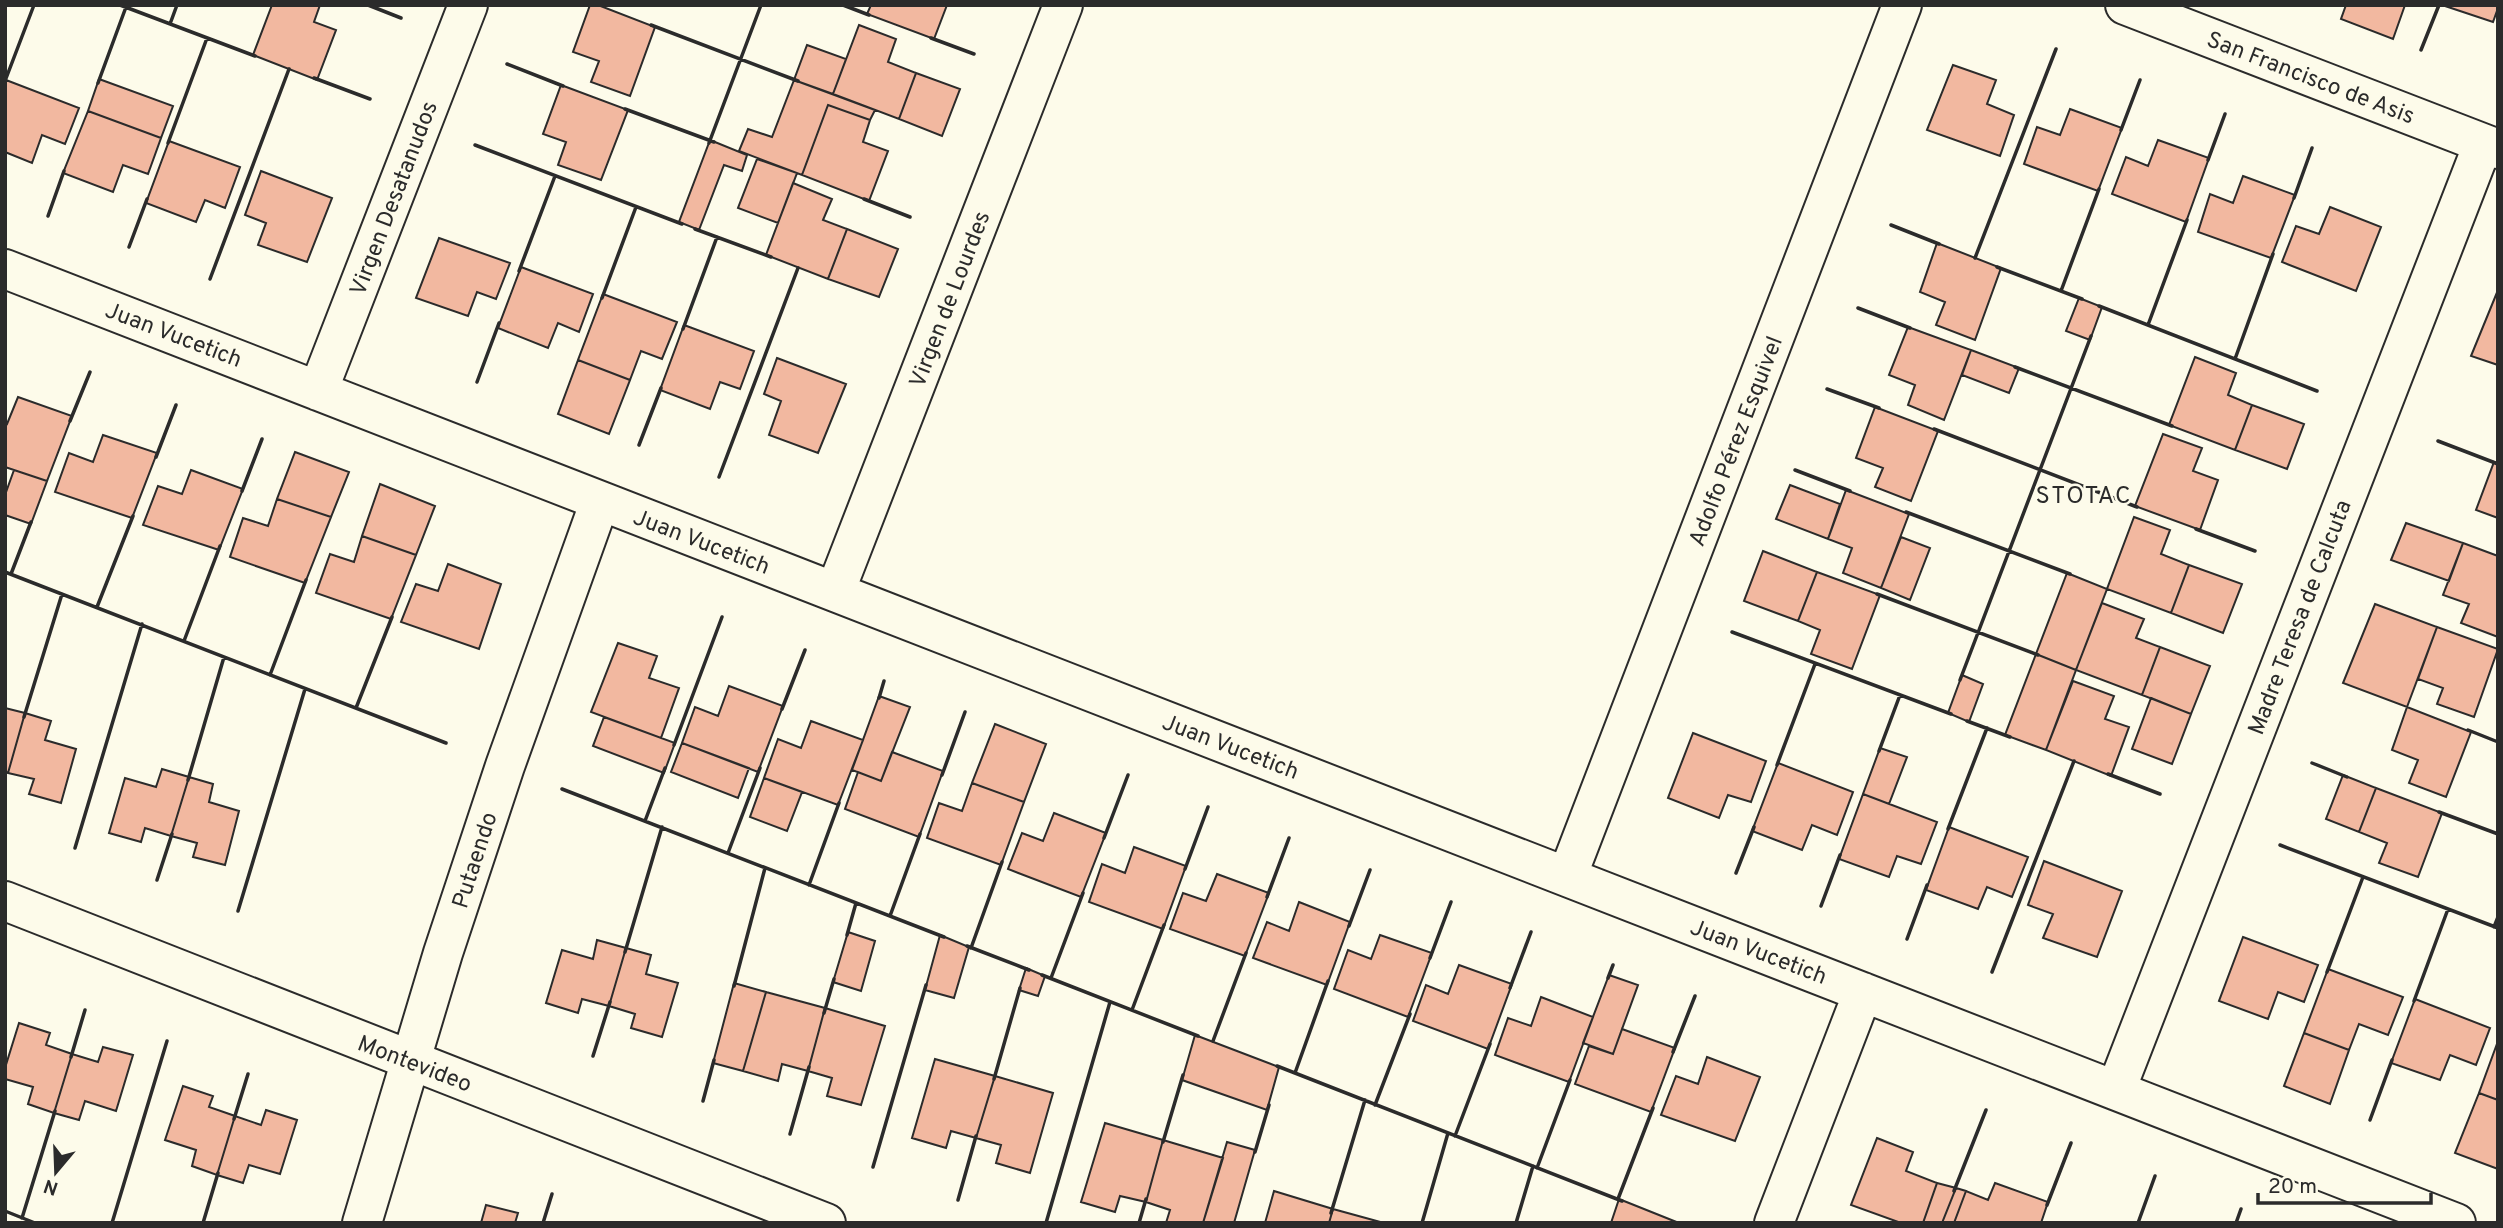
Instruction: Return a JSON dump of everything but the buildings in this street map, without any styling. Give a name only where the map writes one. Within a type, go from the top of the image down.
[{"type":"street","name":"Virgen Desatanudos","points":[[318,391],[468,5]]},
{"type":"street","name":"Virgen de Lourdes","points":[[835,592],[1063,5]]},
{"type":"street","name":"Adolfo Pérez Esquivel","points":[[1567,877],[1902,5]]},
{"type":"street","name":"San Francisco de Asis","points":[[2125,5],[2490,146]]},
{"type":"street","name":"Madre Teresa de Calcuta","points":[[2116,1090],[2490,146]]},
{"type":"street","name":"Juan Vucetich","points":[[5,269],[2456,1223]]},
{"type":"street","name":"Putaendo","points":[[362,1223],[410,1061],[505,766],[600,501]]},
{"type":"street","name":"Montevideo","points":[[5,901],[826,1223]]},
{"type":"street","points":[[1774,1223],[1863,992]]},
{"type":"wall","points":[[5,81],[34,5]]},
{"type":"wall","points":[[120,5],[255,56]]},
{"type":"wall","points":[[170,24],[177,5]]},
{"type":"wall","points":[[368,5],[401,18]]},
{"type":"wall","points":[[709,143],[761,5]]},
{"type":"wall","points":[[843,5],[869,15]]},
{"type":"wall","points":[[2421,50],[2439,5]]},
{"type":"wall","points":[[98,83],[126,7]]},
{"type":"wall","points":[[651,25],[798,81]]},
{"type":"wall","points":[[168,143],[207,38]]},
{"type":"wall","points":[[931,38],[974,54]]},
{"type":"wall","points":[[1975,258],[2056,49]]},
{"type":"wall","points":[[507,64],[563,86]]},
{"type":"wall","points":[[210,279],[289,69]]},
{"type":"wall","points":[[314,78],[370,99]]},
{"type":"wall","points":[[2121,130],[2140,80]]},
{"type":"wall","points":[[625,109],[714,142]]},
{"type":"wall","points":[[2208,160],[2225,114]]},
{"type":"wall","points":[[475,145],[682,224]]},
{"type":"wall","points":[[2294,198],[2312,148]]},
{"type":"wall","points":[[48,216],[64,171]]},
{"type":"wall","points":[[519,271],[555,176]]},
{"type":"wall","points":[[2061,291],[2099,189]]},
{"type":"wall","points":[[129,247],[147,199]]},
{"type":"wall","points":[[864,199],[910,217]]},
{"type":"wall","points":[[602,298],[636,207]]},
{"type":"wall","points":[[2148,325],[2187,220]]},
{"type":"wall","points":[[1891,225],[1939,244]]},
{"type":"wall","points":[[695,229],[771,257]]},
{"type":"wall","points":[[683,329],[717,237]]},
{"type":"wall","points":[[2235,359],[2273,254]]},
{"type":"wall","points":[[1997,267],[2082,299]]},
{"type":"wall","points":[[719,477],[798,268]]},
{"type":"wall","points":[[2099,306],[2317,391]]},
{"type":"wall","points":[[1858,308],[1910,328]]},
{"type":"wall","points":[[477,382],[499,323]]},
{"type":"wall","points":[[1960,680],[2091,336]]},
{"type":"wall","points":[[2015,367],[2172,426]]},
{"type":"wall","points":[[70,421],[90,372]]},
{"type":"wall","points":[[639,445],[661,388]]},
{"type":"wall","points":[[1827,389],[1879,408]]},
{"type":"wall","points":[[156,457],[176,405]]},
{"type":"wall","points":[[1934,429],[2137,507]]},
{"type":"wall","points":[[242,491],[262,439]]},
{"type":"wall","points":[[2438,441],[2498,464]]},
{"type":"wall","points":[[1795,470],[1850,491]]},
{"type":"wall","points":[[1906,512],[2070,574]]},
{"type":"wall","points":[[97,607],[133,516]]},
{"type":"wall","points":[[11,574],[31,522]]},
{"type":"wall","points":[[2196,529],[2255,551]]},
{"type":"wall","points":[[184,641],[220,546]]},
{"type":"wall","points":[[5,572],[446,743]]},
{"type":"wall","points":[[270,675],[306,580]]},
{"type":"wall","points":[[24,717],[62,594]]},
{"type":"wall","points":[[1877,594],[2038,655]]},
{"type":"wall","points":[[356,708],[392,617]]},
{"type":"wall","points":[[674,745],[722,617]]},
{"type":"wall","points":[[75,848],[142,624]]},
{"type":"wall","points":[[1732,632],[1951,714]]},
{"type":"wall","points":[[782,709],[805,650]]},
{"type":"wall","points":[[188,780],[224,657]]},
{"type":"wall","points":[[1777,765],[1815,664]]},
{"type":"wall","points":[[879,698],[884,681]]},
{"type":"wall","points":[[238,911],[305,689]]},
{"type":"wall","points":[[1879,751],[1900,695]]},
{"type":"wall","points":[[942,775],[965,712]]},
{"type":"wall","points":[[1967,721],[2010,737]]},
{"type":"wall","points":[[1948,829],[1987,728]]},
{"type":"wall","points":[[2468,730],[2498,742]]},
{"type":"wall","points":[[1992,972],[2074,761]]},
{"type":"wall","points":[[2312,763],[2347,777]]},
{"type":"wall","points":[[645,821],[665,768]]},
{"type":"wall","points":[[728,853],[760,768]]},
{"type":"wall","points":[[2108,774],[2160,794]]},
{"type":"wall","points":[[1104,838],[1128,775]]},
{"type":"wall","points":[[562,789],[944,937]]},
{"type":"wall","points":[[809,885],[839,803]]},
{"type":"wall","points":[[1185,869],[1208,807]]},
{"type":"wall","points":[[2439,812],[2498,834]]},
{"type":"wall","points":[[625,952],[662,827]]},
{"type":"wall","points":[[1736,873],[1754,827]]},
{"type":"wall","points":[[157,880],[172,834]]},
{"type":"wall","points":[[890,916],[920,834]]},
{"type":"wall","points":[[1267,897],[1289,838]]},
{"type":"wall","points":[[2280,845],[2498,928]]},
{"type":"wall","points":[[1821,906],[1840,855]]},
{"type":"wall","points":[[971,948],[1002,862]]},
{"type":"wall","points":[[734,986],[765,868]]},
{"type":"wall","points":[[1349,926],[1370,870]]},
{"type":"wall","points":[[2327,972],[2363,877]]},
{"type":"wall","points":[[1907,939],[1927,885]]},
{"type":"wall","points":[[1051,978],[1083,893]]},
{"type":"wall","points":[[1430,958],[1451,902]]},
{"type":"wall","points":[[847,935],[856,903]]},
{"type":"wall","points":[[2414,1001],[2448,909]]},
{"type":"wall","points":[[2494,927],[2498,917]]},
{"type":"wall","points":[[1132,1010],[1164,925]]},
{"type":"wall","points":[[1510,988],[1531,932]]},
{"type":"wall","points":[[967,946],[1029,970]]},
{"type":"wall","points":[[1213,1041],[1246,953]]},
{"type":"wall","points":[[1608,978],[1613,965]]},
{"type":"wall","points":[[1042,975],[1198,1036]]},
{"type":"wall","points":[[824,1013],[834,979]]},
{"type":"wall","points":[[1295,1073],[1328,981]]},
{"type":"wall","points":[[873,1167],[926,985]]},
{"type":"wall","points":[[994,1079],[1020,988]]},
{"type":"wall","points":[[1673,1052],[1695,996]]},
{"type":"wall","points":[[593,1056],[610,1002]]},
{"type":"wall","points":[[1046,1223],[1110,1002]]},
{"type":"wall","points":[[71,1057],[85,1010]]},
{"type":"wall","points":[[1375,1105],[1410,1014]]},
{"type":"wall","points":[[112,1223],[167,1041]]},
{"type":"wall","points":[[1455,1136],[1490,1044]]},
{"type":"wall","points":[[703,1101],[714,1060]]},
{"type":"wall","points":[[2370,1120],[2392,1060]]},
{"type":"wall","points":[[1277,1066],[1622,1201]]},
{"type":"wall","points":[[790,1134],[809,1067]]},
{"type":"wall","points":[[234,1119],[248,1074]]},
{"type":"wall","points":[[1163,1142],[1183,1075]]},
{"type":"wall","points":[[1537,1168],[1570,1080]]},
{"type":"wall","points":[[1331,1213],[1365,1100]]},
{"type":"wall","points":[[1255,1152],[1269,1105]]},
{"type":"wall","points":[[1618,1199],[1653,1108]]},
{"type":"wall","points":[[1954,1191],[1986,1110]]},
{"type":"wall","points":[[22,1218],[55,1111]]},
{"type":"wall","points":[[1422,1223],[1448,1133]]},
{"type":"wall","points":[[958,1200],[976,1136]]},
{"type":"wall","points":[[2047,1205],[2071,1143]]},
{"type":"wall","points":[[1516,1223],[1533,1166]]},
{"type":"wall","points":[[203,1223],[218,1173]]},
{"type":"wall","points":[[2138,1223],[2155,1176]]},
{"type":"wall","points":[[543,1223],[552,1194]]},
{"type":"wall","points":[[1139,1223],[1146,1199]]},
{"type":"wall","points":[[2236,1223],[2241,1209]]},
{"type":"wall","points":[[5,1211],[35,1223]]},
{"type":"district","name":"STOTAC","points":[[2084,495]]}]
